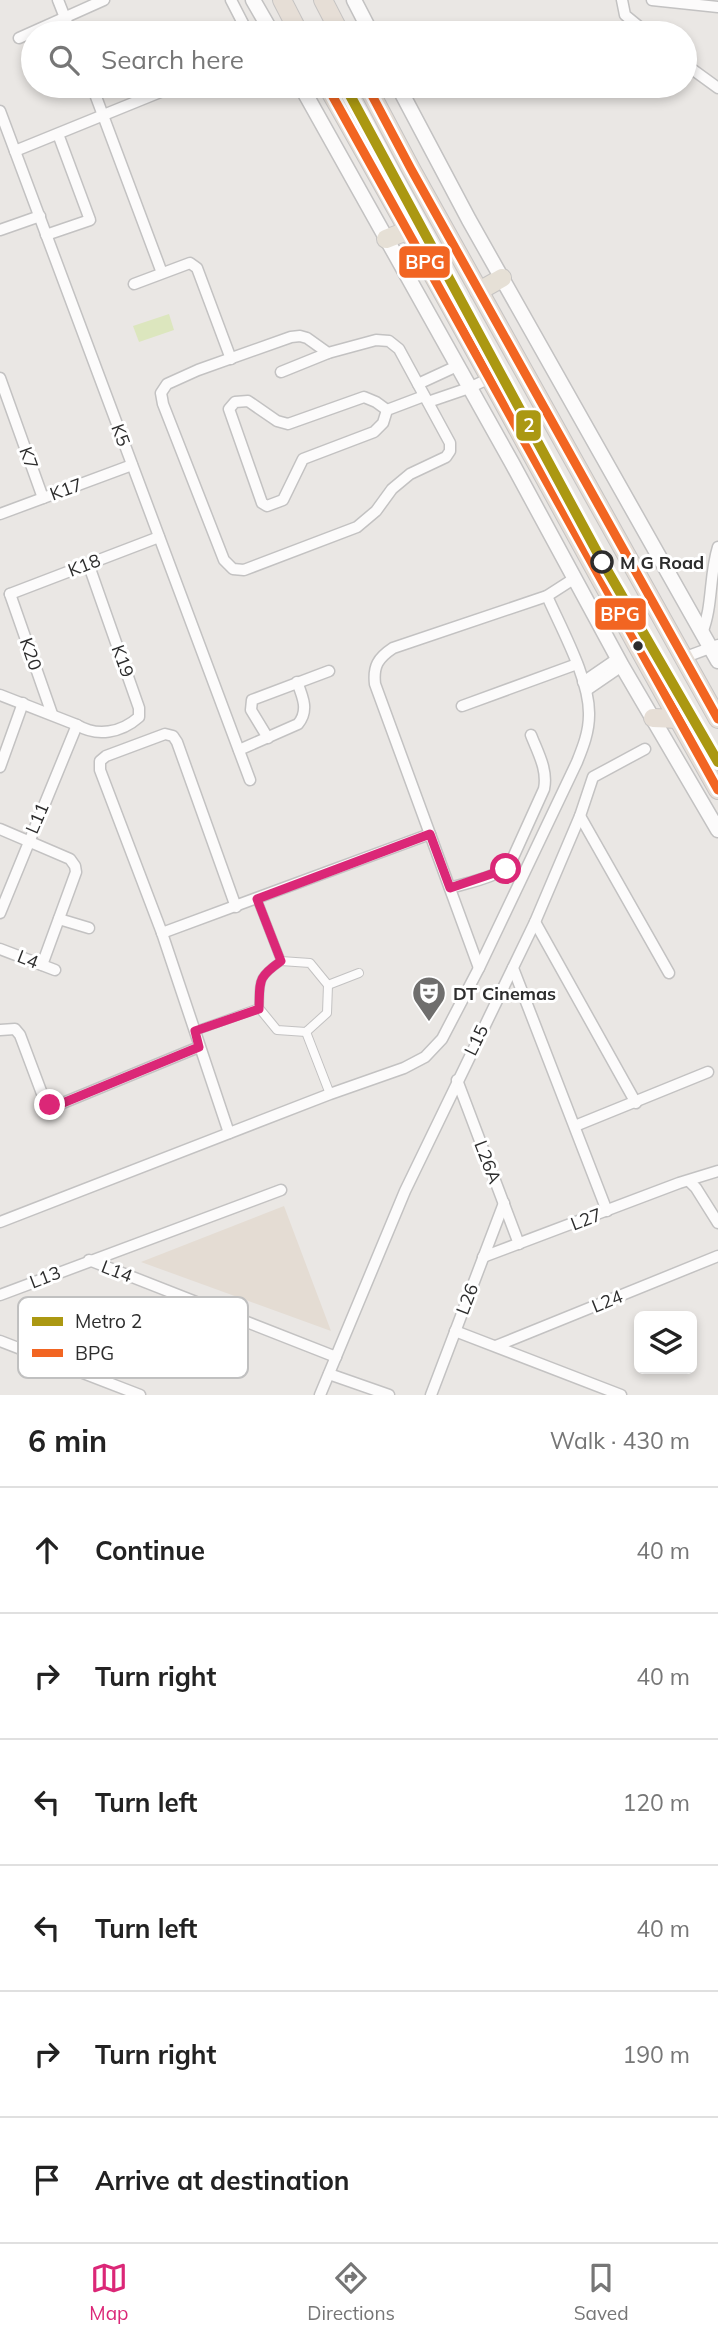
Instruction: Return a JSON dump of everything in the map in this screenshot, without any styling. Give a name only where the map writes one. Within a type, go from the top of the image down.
[{"type":"highway","points":[[282,0],[293,21]]},
{"type":"highway","points":[[323,0],[334,21]]},
{"type":"highway","points":[[334,98],[718,790]]},
{"type":"highway","points":[[374,98],[718,719]]},
{"type":"highway","points":[[653,719],[678,719]]},
{"type":"main road","points":[[386,239],[409,230]]},
{"type":"main road","points":[[479,292],[502,278]]},
{"type":"street","points":[[58,0],[66,21]]},
{"type":"street","points":[[58,21],[104,0]]},
{"type":"street","points":[[231,0],[242,21]]},
{"type":"street","points":[[253,0],[265,21]]},
{"type":"street","points":[[354,0],[365,21]]},
{"type":"street","points":[[622,0],[625,15],[632,21]]},
{"type":"street","points":[[652,0],[718,7]]},
{"type":"street","points":[[697,73],[718,88]]},
{"type":"street","points":[[97,98],[162,273]]},
{"type":"street","points":[[15,151],[146,98]]},
{"type":"street","points":[[308,98],[620,662],[718,831]]},
{"type":"street","points":[[404,98],[438,164],[702,633],[716,651],[683,658]]},
{"type":"street","name":"K5","points":[[0,111],[250,780]]},
{"type":"street","points":[[46,235],[90,220],[58,134]]},
{"type":"street","points":[[0,230],[40,216]]},
{"type":"street","points":[[134,284],[190,263],[197,268],[231,359]]},
{"type":"street","points":[[281,372],[328,353],[376,340],[389,341],[399,349],[450,443],[450,451],[446,457],[410,474],[392,488],[376,511],[357,527],[244,570],[233,569],[220,548],[163,404],[162,393],[167,384],[291,337],[307,338],[328,353]]},
{"type":"street","points":[[418,384],[457,366]]},
{"type":"street","name":"K7","points":[[0,378],[43,498]]},
{"type":"street","points":[[387,410],[469,388],[489,378]]},
{"type":"street","points":[[364,397],[387,410],[383,423],[374,432],[303,459],[283,500],[267,506],[262,503],[229,409],[235,402],[248,401],[277,421],[288,424],[364,397]]},
{"type":"street","name":"K17","points":[[0,514],[132,465]]},
{"type":"street","name":"K18","points":[[5,592],[159,537]]},
{"type":"street","points":[[702,633],[707,620],[713,562],[718,547]]},
{"type":"street","name":"K19","points":[[77,725],[98,733],[112,731],[132,723],[139,717],[139,708],[88,563]]},
{"type":"street","points":[[479,968],[375,684],[374,670],[380,656],[393,648],[547,596],[575,578]]},
{"type":"street","name":"K20","points":[[5,592],[52,714]]},
{"type":"street","points":[[0,1222],[404,1068],[425,1057],[442,1040],[577,762],[586,736],[589,713],[585,686],[547,596]]},
{"type":"street","points":[[585,686],[620,662]]},
{"type":"street","points":[[462,706],[577,664]]},
{"type":"street","points":[[268,738],[251,710],[253,700],[329,671]]},
{"type":"street","points":[[239,750],[289,729],[304,717],[305,706],[297,682]]},
{"type":"street","points":[[0,695],[77,725]]},
{"type":"street","points":[[0,767],[23,704]]},
{"type":"street","name":"L11","points":[[0,913],[77,725]]},
{"type":"street","points":[[229,1133],[162,933],[100,770],[100,761],[106,756],[165,734],[173,736],[236,907]]},
{"type":"street","points":[[450,888],[506,869],[511,862],[546,779],[531,735]]},
{"type":"street","name":"L15","points":[[320,1395],[405,1191],[535,922],[580,816],[593,778],[645,749]]},
{"type":"street","points":[[580,816],[669,973]]},
{"type":"street","points":[[0,829],[71,859],[75,866],[76,872],[42,965]]},
{"type":"street","points":[[162,933],[430,834]]},
{"type":"street","points":[[257,899],[281,961]]},
{"type":"street","points":[[59,919],[89,928]]},
{"type":"street","points":[[535,922],[636,1103]]},
{"type":"street","name":"L4","points":[[0,949],[55,970]]},
{"type":"street","points":[[281,961],[310,963],[328,985],[327,1013],[306,1031],[277,1030],[259,1009],[260,980],[265,972],[281,961]]},
{"type":"street","points":[[513,968],[607,1211]]},
{"type":"street","points":[[328,985],[359,973]]},
{"type":"street","points":[[195,1031],[259,1009]]},
{"type":"street","points":[[0,1030],[15,1029],[20,1035],[44,1099],[50,1105],[58,1105],[199,1047]]},
{"type":"street","points":[[306,1031],[330,1094]]},
{"type":"street","points":[[575,1126],[708,1072]]},
{"type":"street","name":"L26A","points":[[457,1080],[519,1244]]},
{"type":"street","name":"L27","points":[[483,1257],[718,1171]]},
{"type":"street","points":[[689,1181],[718,1223]]},
{"type":"street","name":"L14","points":[[89,1260],[281,1190]]},
{"type":"street","name":"L26","points":[[431,1395],[504,1203]]},
{"type":"street","name":"L24","points":[[496,1346],[718,1256]]},
{"type":"street","name":"L14","points":[[89,1260],[183,1297]]},
{"type":"street","name":"L13","points":[[0,1295],[89,1260]]},
{"type":"street","name":"L14","points":[[248,1322],[336,1357]]},
{"type":"street","points":[[455,1331],[621,1395]]},
{"type":"street","points":[[0,1341],[18,1348]]},
{"type":"street","points":[[329,1374],[389,1395]]},
{"type":"street","points":[[96,1378],[140,1395]]},
{"type":"shaded area","points":[[284,1206],[331,1331],[248,1301],[248,1297],[237,1297],[141,1262]]},
{"type":"green space","points":[[169,314],[174,330],[139,342],[133,326]]},
{"type":"metro line","name":"2","points":[[351,98],[603,563],[718,762]]},
{"type":"transit line","name":"BPG","points":[[334,98],[718,790]]},
{"type":"transit line","name":"BPG","points":[[373,98],[718,719]]},
{"type":"place","name":"M G Road","points":[[602,562]]},
{"type":"place","name":"DT Cinemas","points":[[429,1023]]},
{"type":"route","points":[[50,1105],[58,1105],[199,1047],[195,1031],[259,1009],[260,980],[265,972],[281,961],[257,899],[430,834],[450,888],[506,869]]}]
